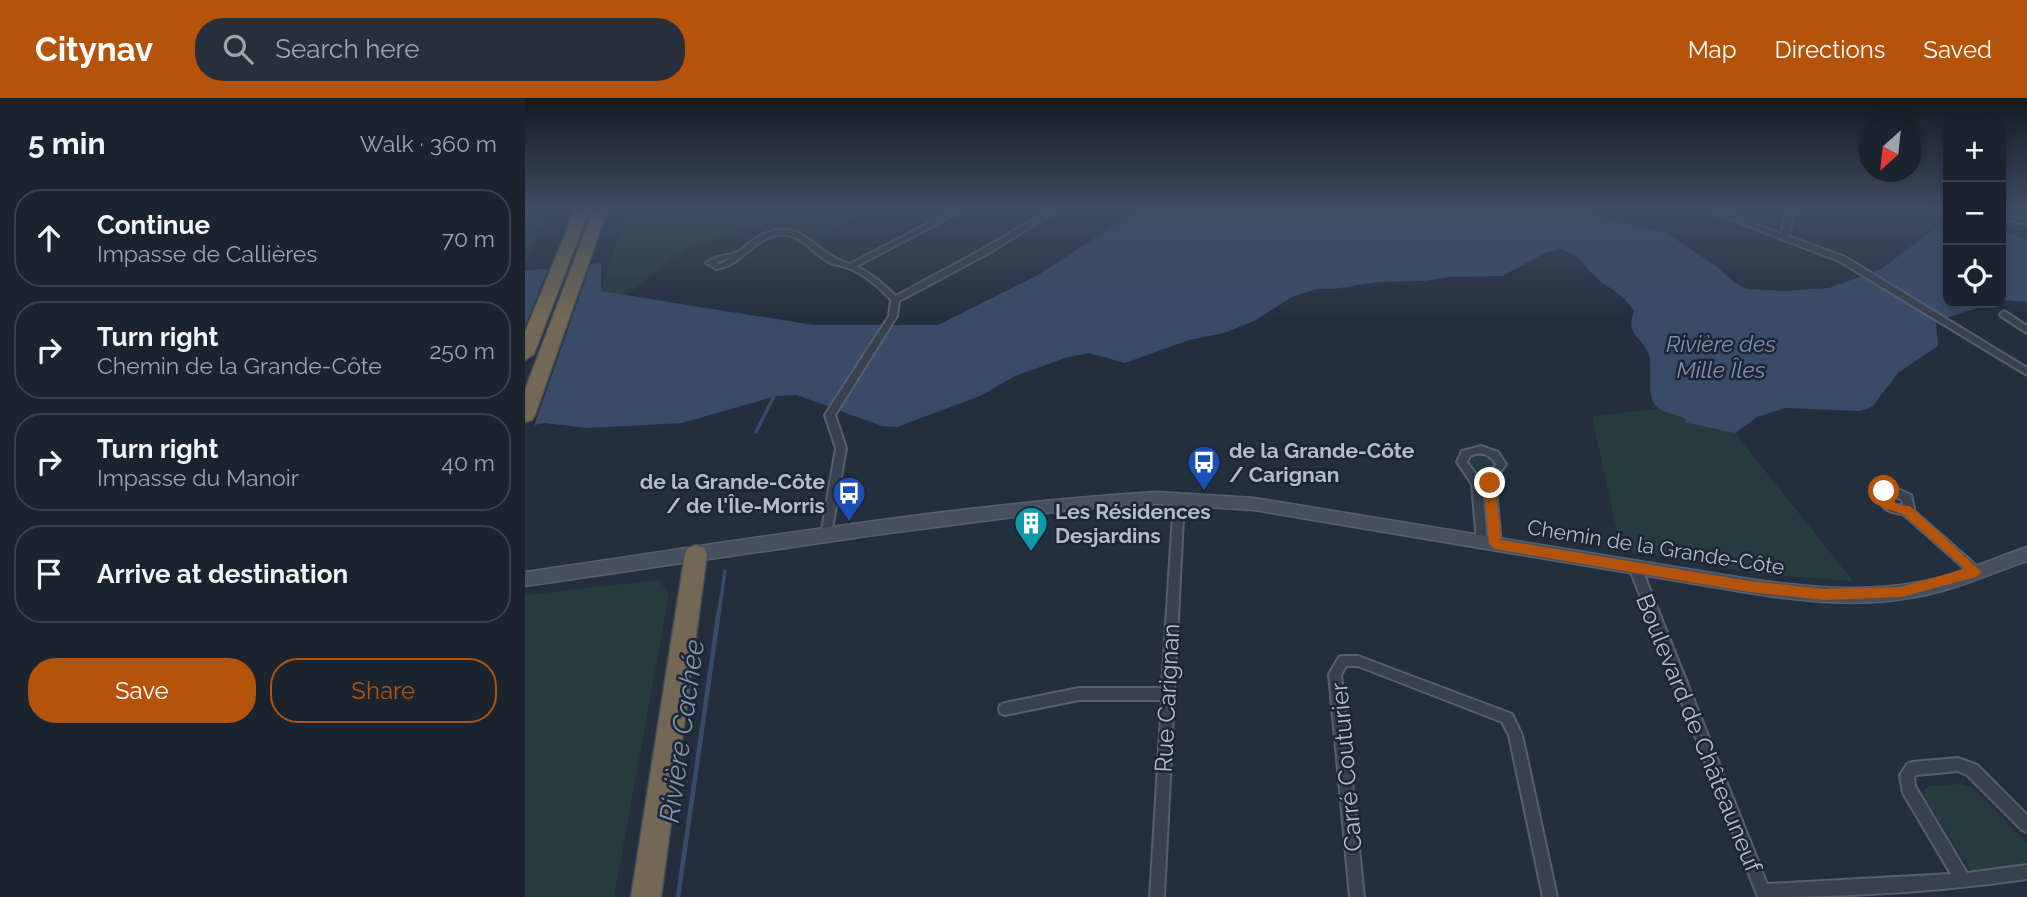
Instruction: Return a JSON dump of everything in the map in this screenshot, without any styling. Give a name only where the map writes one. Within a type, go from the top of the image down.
[{"type":"highway","points":[[525,354],[568,245]]},
{"type":"highway","points":[[525,415],[587,245]]},
{"type":"highway","points":[[646,897],[696,554]]},
{"type":"main road","name":"Chemin de la Grande-Côte","points":[[525,579],[827,535],[1077,503],[1179,498],[1247,503],[1782,591],[1850,596],[1922,588],[2027,554]]},
{"type":"street","points":[[741,253],[752,245]]},
{"type":"street","points":[[815,245],[833,261],[851,266],[875,282],[895,300]]},
{"type":"street","points":[[851,266],[891,245]]},
{"type":"street","points":[[895,300],[994,245]]},
{"type":"street","points":[[1807,245],[1862,270],[2027,372]]},
{"type":"street","points":[[827,535],[841,446],[840,438],[830,420],[834,407],[893,316],[895,300]]},
{"type":"street","points":[[2004,314],[2027,330]]},
{"type":"street","points":[[1477,449],[1490,452],[1501,464],[1490,480],[1489,543],[1477,483],[1462,459],[1469,451],[1477,449]]},
{"type":"street","name":"Rue Carignan","points":[[1157,897],[1179,498]]},
{"type":"street","points":[[1906,510],[1976,572]]},
{"type":"street","name":"Boulevard de Châteauneuf","points":[[1635,568],[1764,894]]},
{"type":"street","name":"Carré Couturier","points":[[1357,897],[1335,674],[1343,661],[1359,661],[1507,718],[1515,735],[1550,897]]},
{"type":"street","points":[[1005,709],[1079,694],[1167,694]]},
{"type":"street","points":[[1963,881],[1907,788],[1907,775],[1912,769],[1958,764],[1972,770],[2027,825]]},
{"type":"street","points":[[1764,894],[1963,881],[2027,872]]},
{"type":"green space","points":[[525,245],[534,245],[525,265]]},
{"type":"green space","points":[[616,245],[696,245],[685,249],[627,295],[601,291]]},
{"type":"green space","points":[[1659,409],[1685,418],[1687,423],[1735,433],[1853,581],[1757,574],[1621,551],[1592,416]]},
{"type":"green space","points":[[1475,453],[1487,454],[1496,463],[1484,481],[1488,523],[1482,482],[1468,462]]},
{"type":"green space","points":[[659,580],[669,594],[614,897],[525,897],[525,595]]},
{"type":"green space","points":[[1960,784],[1972,787],[2027,843],[2027,862],[1980,874],[1970,870],[1924,796],[1924,790],[1930,786]]},
{"type":"water","name":"Rivière des Mille Îles","points":[[1084,245],[1685,245],[1747,289],[1785,291],[1829,288],[1881,269],[1913,245],[1943,245],[1943,308],[1978,308],[1936,321],[1938,346],[1898,373],[1872,407],[1860,411],[1785,408],[1757,417],[1735,433],[1687,423],[1684,418],[1658,408],[1650,391],[1649,355],[1633,331],[1634,311],[1625,299],[1596,277],[1578,258],[1560,249],[1545,253],[1502,276],[1376,282],[1316,289],[1292,297],[1254,321],[1224,333],[1189,340],[1125,363],[1089,353],[1065,358],[1015,376],[980,396],[897,427],[882,426],[797,395],[776,396],[682,423],[588,428],[544,423],[525,427],[525,271],[601,263],[601,291],[813,325],[938,325],[1038,275]]},
{"type":"water","points":[[2006,245],[2027,245],[2027,302],[2006,300]]},
{"type":"pier","points":[[592,260],[533,429],[525,430],[525,327],[550,264]]},
{"type":"waterway","name":"Rivière Cachée","points":[[756,432],[774,396]]},
{"type":"waterway","name":"Rivière Cachée","points":[[719,612],[725,571]]},
{"type":"waterway","name":"Rivière Cachée","points":[[678,897],[719,610]]},
{"type":"place","name":"de la Grande-Côte / Carignan","points":[[1204,492]]},
{"type":"place","name":"de la Grande-Côte / de l'Île-Morris","points":[[849,523]]},
{"type":"place","name":"Les Résidences Desjardins","points":[[1031,553]]},
{"type":"route","points":[[1490,483],[1495,544],[1749,586],[1824,595],[1901,592],[1976,572],[1906,510],[1887,505],[1881,498],[1884,491]]}]
